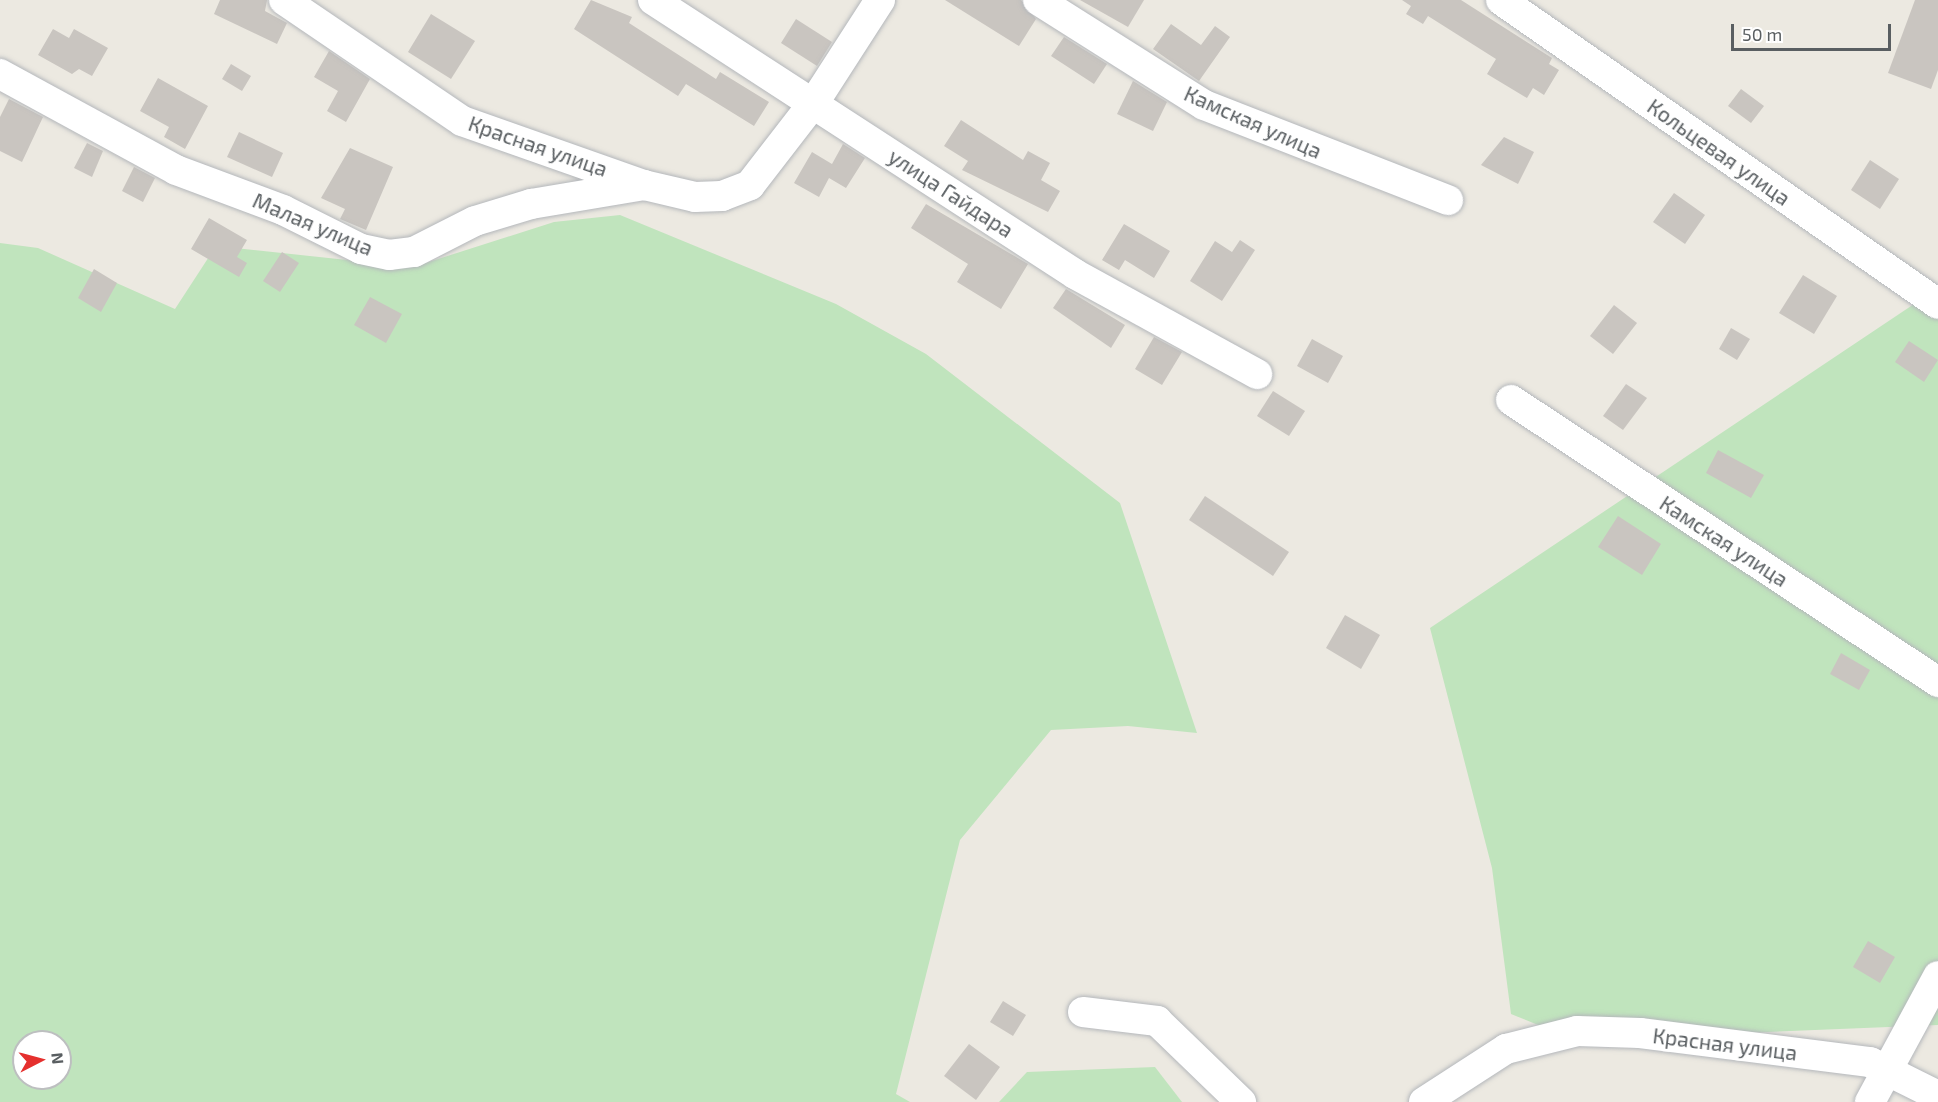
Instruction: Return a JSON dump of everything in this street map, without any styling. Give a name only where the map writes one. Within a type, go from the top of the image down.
[{"type":"street","name":"Красная улица","points":[[284,0],[462,121],[644,185],[695,197],[722,196],[750,185],[815,101]]},
{"type":"street","name":"улица Гайдара","points":[[653,0],[815,101],[1076,274],[1257,374]]},
{"type":"street","points":[[815,101],[880,0]]},
{"type":"street","name":"Камская улица","points":[[1038,0],[1204,105],[1448,200]]},
{"type":"street","name":"Кольцевая улица","points":[[1501,0],[1938,304]]},
{"type":"street","name":"Малая улица","points":[[0,74],[176,170],[283,210],[361,249],[389,255],[414,252],[475,221],[531,204],[644,185]]},
{"type":"street","name":"Камская улица","points":[[1510,400],[1938,682]]},
{"type":"street","points":[[1870,1102],[1938,976]]},
{"type":"street","points":[[1083,1012],[1157,1021],[1241,1102]]},
{"type":"street","name":"Красная улица","points":[[1424,1102],[1506,1048],[1553,1034],[1610,1031],[1870,1062],[1938,1096]]},
{"type":"green space","points":[[620,215],[836,304],[926,354],[1120,503],[1197,733],[1128,726],[1051,730],[960,840],[896,1094],[910,1102],[0,1102],[0,243],[38,248],[175,309],[216,246],[413,267],[554,222]]},
{"type":"green space","points":[[1938,288],[1938,1025],[1575,1040],[1511,1014],[1492,868],[1430,628]]},
{"type":"green space","points":[[1155,1067],[1182,1102],[999,1102],[1027,1072]]},
{"type":"building","points":[[220,0],[267,0],[265,11],[287,23],[277,44],[214,14]]},
{"type":"building","points":[[591,0],[632,17],[629,23],[716,79],[720,72],[769,102],[754,126],[686,84],[678,96],[574,29]]},
{"type":"building","points":[[945,0],[1021,0],[1036,19],[1019,46]]},
{"type":"building","points":[[1080,0],[1144,0],[1128,27]]},
{"type":"building","points":[[1402,0],[1461,0],[1552,58],[1549,64],[1559,70],[1544,95],[1533,88],[1527,98],[1487,74],[1496,59],[1428,16],[1423,24],[1406,14],[1411,6]]},
{"type":"building","points":[[1915,0],[1938,0],[1938,70],[1931,89],[1888,73]]},
{"type":"building","points":[[431,14],[475,41],[451,79],[408,52]]},
{"type":"building","points":[[796,19],[832,42],[817,66],[781,43]]},
{"type":"building","points":[[1171,24],[1201,45],[1215,26],[1230,37],[1199,81],[1153,49]]},
{"type":"building","points":[[53,29],[69,38],[74,29],[108,48],[92,76],[79,69],[72,74],[38,55]]},
{"type":"building","points":[[1064,37],[1107,64],[1094,84],[1051,56]]},
{"type":"building","points":[[329,51],[370,79],[346,122],[327,111],[338,91],[314,77]]},
{"type":"building","points":[[231,64],[251,76],[242,91],[222,79]]},
{"type":"building","points":[[158,78],[208,106],[185,149],[164,137],[169,127],[140,111]]},
{"type":"building","points":[[1133,81],[1167,102],[1153,131],[1117,114]]},
{"type":"building","points":[[1741,89],[1764,106],[1751,123],[1728,106]]},
{"type":"building","points":[[9,99],[43,117],[22,162],[0,151],[0,117]]},
{"type":"building","points":[[961,120],[1023,160],[1028,151],[1050,163],[1041,180],[1060,191],[1048,212],[962,170],[968,161],[944,146]]},
{"type":"building","points":[[239,132],[283,153],[272,177],[227,157]]},
{"type":"building","points":[[1504,137],[1534,152],[1518,184],[1481,165]]},
{"type":"building","points":[[87,143],[103,151],[92,177],[74,168]]},
{"type":"building","points":[[843,144],[865,158],[846,188],[829,178],[819,197],[794,183],[812,152],[832,164]]},
{"type":"building","points":[[350,148],[393,167],[366,230],[340,219],[345,209],[321,198]]},
{"type":"building","points":[[1870,160],[1899,179],[1880,209],[1851,190]]},
{"type":"building","points":[[134,167],[155,178],[143,202],[122,191]]},
{"type":"building","points":[[1674,193],[1705,215],[1685,244],[1653,222]]},
{"type":"building","points":[[926,204],[1028,264],[1001,309],[957,282],[968,264],[911,228]]},
{"type":"building","points":[[209,218],[247,240],[237,257],[247,263],[239,277],[191,249]]},
{"type":"building","points":[[1124,224],[1170,251],[1154,278],[1125,260],[1119,270],[1102,260]]},
{"type":"building","points":[[1240,240],[1255,250],[1222,301],[1190,281],[1215,241],[1232,252]]},
{"type":"building","points":[[282,252],[299,263],[280,292],[263,281]]},
{"type":"building","points":[[94,269],[117,283],[101,312],[78,298]]},
{"type":"building","points":[[1803,275],[1837,296],[1814,334],[1779,313]]},
{"type":"building","points":[[1066,289],[1125,325],[1111,348],[1053,308]]},
{"type":"building","points":[[370,297],[402,314],[386,343],[354,325]]},
{"type":"building","points":[[1614,305],[1637,323],[1613,354],[1590,336]]},
{"type":"building","points":[[1731,328],[1750,339],[1737,360],[1719,349]]},
{"type":"building","points":[[1154,337],[1182,352],[1162,385],[1135,369]]},
{"type":"building","points":[[1312,339],[1343,356],[1328,383],[1297,366]]},
{"type":"building","points":[[1909,341],[1938,360],[1924,382],[1895,362]]},
{"type":"building","points":[[1626,384],[1647,398],[1623,430],[1603,416]]},
{"type":"building","points":[[1273,391],[1305,411],[1289,436],[1257,416]]},
{"type":"building","points":[[1718,450],[1764,475],[1751,498],[1706,473]]},
{"type":"building","points":[[1205,496],[1289,552],[1273,576],[1189,520]]},
{"type":"building","points":[[1618,516],[1661,544],[1642,575],[1598,547]]},
{"type":"building","points":[[1345,615],[1380,635],[1361,669],[1326,648]]},
{"type":"building","points":[[1841,653],[1870,670],[1859,690],[1830,674]]},
{"type":"building","points":[[1868,941],[1895,957],[1880,983],[1853,967]]},
{"type":"building","points":[[1003,1001],[1026,1015],[1013,1036],[990,1022]]},
{"type":"building","points":[[969,1044],[1000,1067],[976,1100],[944,1076]]}]
